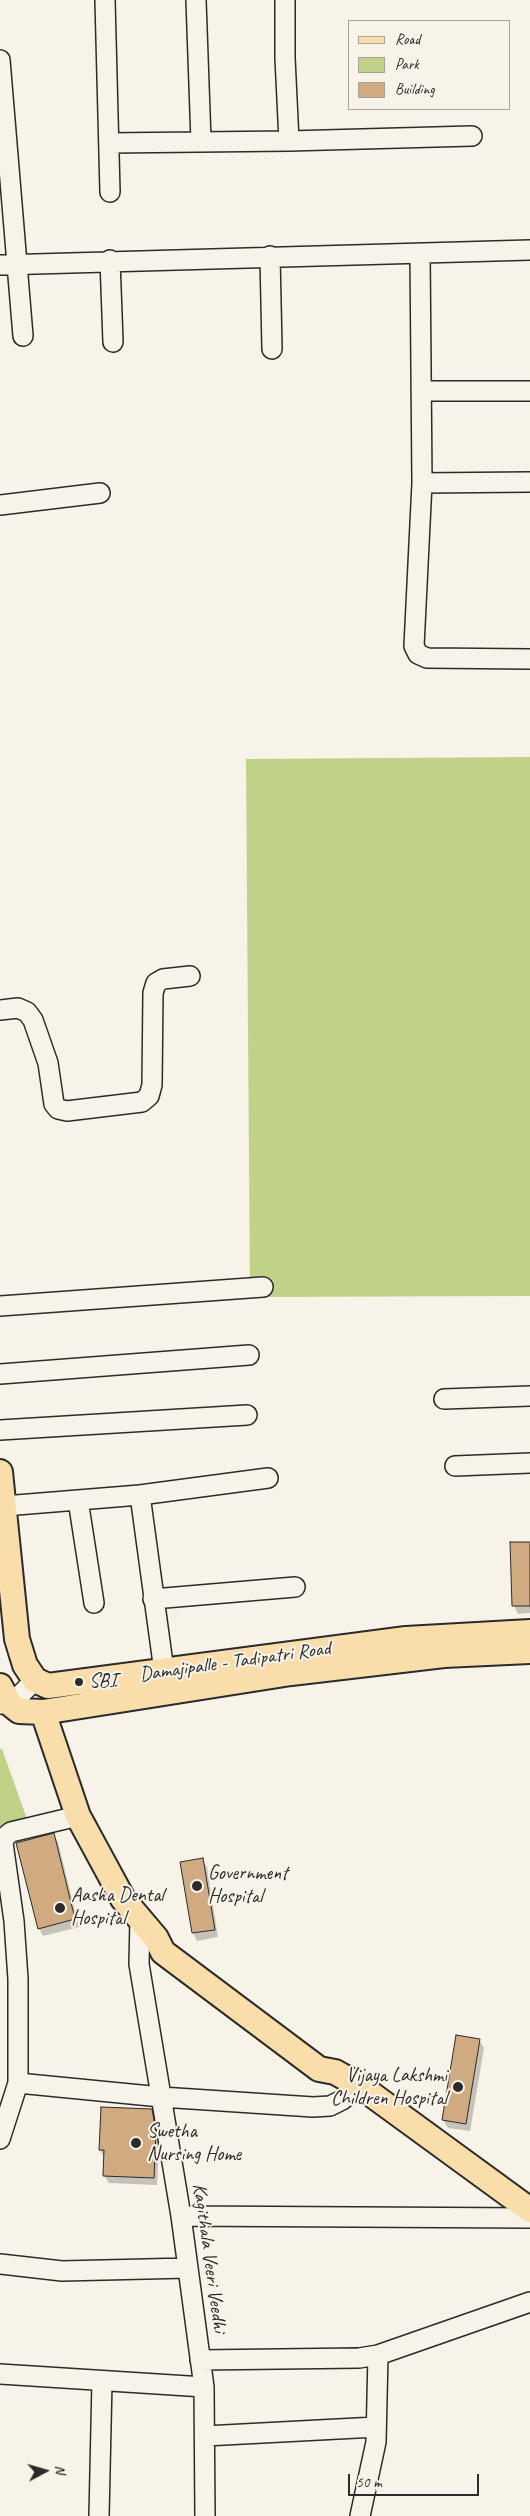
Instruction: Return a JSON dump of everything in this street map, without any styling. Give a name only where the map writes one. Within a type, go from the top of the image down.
[{"type":"main road","points":[[0,1472],[17,1639],[25,1665],[41,1683]]},
{"type":"main road","name":"Damajipalle - Tadipatri Road","points":[[41,1683],[164,1671],[406,1639],[530,1632]]},
{"type":"main road","name":"Damajipalle - Tadipatri Road","points":[[3,1698],[19,1711],[43,1712],[291,1673],[444,1655],[530,1652]]},
{"type":"main road","points":[[43,1712],[78,1816],[123,1899],[156,1938],[173,1942],[324,2056],[335,2072],[360,2086],[530,2210]]},
{"type":"street","points":[[105,0],[110,192]]},
{"type":"street","points":[[196,0],[201,141]]},
{"type":"street","points":[[285,0],[284,58],[289,142]]},
{"type":"street","points":[[0,60],[9,264],[23,336]]},
{"type":"street","points":[[109,143],[289,142],[472,136]]},
{"type":"street","points":[[9,264],[530,250]]},
{"type":"street","points":[[420,253],[422,482],[414,646],[418,654],[427,658],[530,659]]},
{"type":"street","points":[[270,256],[272,349]]},
{"type":"street","points":[[110,260],[113,342]]},
{"type":"street","points":[[422,391],[530,391]]},
{"type":"street","points":[[422,482],[530,482]]},
{"type":"street","points":[[0,505],[100,493]]},
{"type":"street","points":[[0,1010],[18,1008],[27,1012],[33,1020],[48,1063],[54,1104],[58,1109],[67,1111],[142,1102],[149,1096],[152,1085],[153,993],[156,982],[163,979],[190,976]]},
{"type":"street","points":[[0,1306],[263,1287]]},
{"type":"street","points":[[0,1374],[249,1355]]},
{"type":"street","points":[[444,1399],[530,1396]]},
{"type":"street","points":[[0,1430],[247,1415]]},
{"type":"street","points":[[455,1466],[530,1463]]},
{"type":"street","points":[[4,1506],[140,1495],[268,1478]]},
{"type":"street","points":[[140,1495],[164,1671]]},
{"type":"street","points":[[78,1500],[94,1603]]},
{"type":"street","points":[[153,1599],[295,1587]]},
{"type":"street","points":[[3,1698],[20,1696],[41,1683],[43,1712]]},
{"type":"street","points":[[0,2140],[11,2090],[18,1979],[14,1922],[3,1843],[6,1836],[11,1832],[78,1816]]},
{"type":"street","name":"Kagithala Veeri Veedhi","points":[[140,1919],[139,1964],[181,2216],[204,2387],[205,2516]]},
{"type":"street","points":[[11,2090],[313,2107],[336,2103],[360,2086]]},
{"type":"street","points":[[181,2216],[530,2218]]},
{"type":"street","points":[[0,2264],[62,2271],[188,2268]]},
{"type":"street","points":[[200,2360],[359,2358],[378,2356],[530,2302]]},
{"type":"street","points":[[360,2516],[367,2489],[376,2427],[378,2356]]},
{"type":"street","points":[[0,2374],[204,2387]]},
{"type":"street","points":[[99,2516],[102,2381]]},
{"type":"street","points":[[205,2436],[376,2427]]},
{"type":"green space","points":[[530,757],[530,1296],[250,1297],[246,759]]},
{"type":"green space","points":[[0,1749],[2,1749],[31,1830],[0,1833]]},
{"type":"building","points":[[510,1542],[530,1542],[530,1606],[512,1606]]},
{"type":"building","points":[[54,1833],[75,1919],[38,1929],[16,1843]]},
{"type":"building","points":[[203,1858],[215,1930],[192,1933],[180,1862]]},
{"type":"building","points":[[456,2035],[480,2039],[466,2124],[442,2120]]},
{"type":"building","points":[[101,2107],[152,2109],[156,2132],[154,2178],[103,2176],[104,2150],[99,2150]]},
{"type":"place","name":"SBI","points":[[79,1682]]},
{"type":"place","name":"Government Hospital","points":[[197,1886]]},
{"type":"place","name":"Aasha Dental Hospital","points":[[60,1908]]},
{"type":"place","name":"Vijaya Lakshmi Children Hospital","points":[[458,2087]]},
{"type":"place","name":"Swetha Nursing Home","points":[[136,2143]]}]
